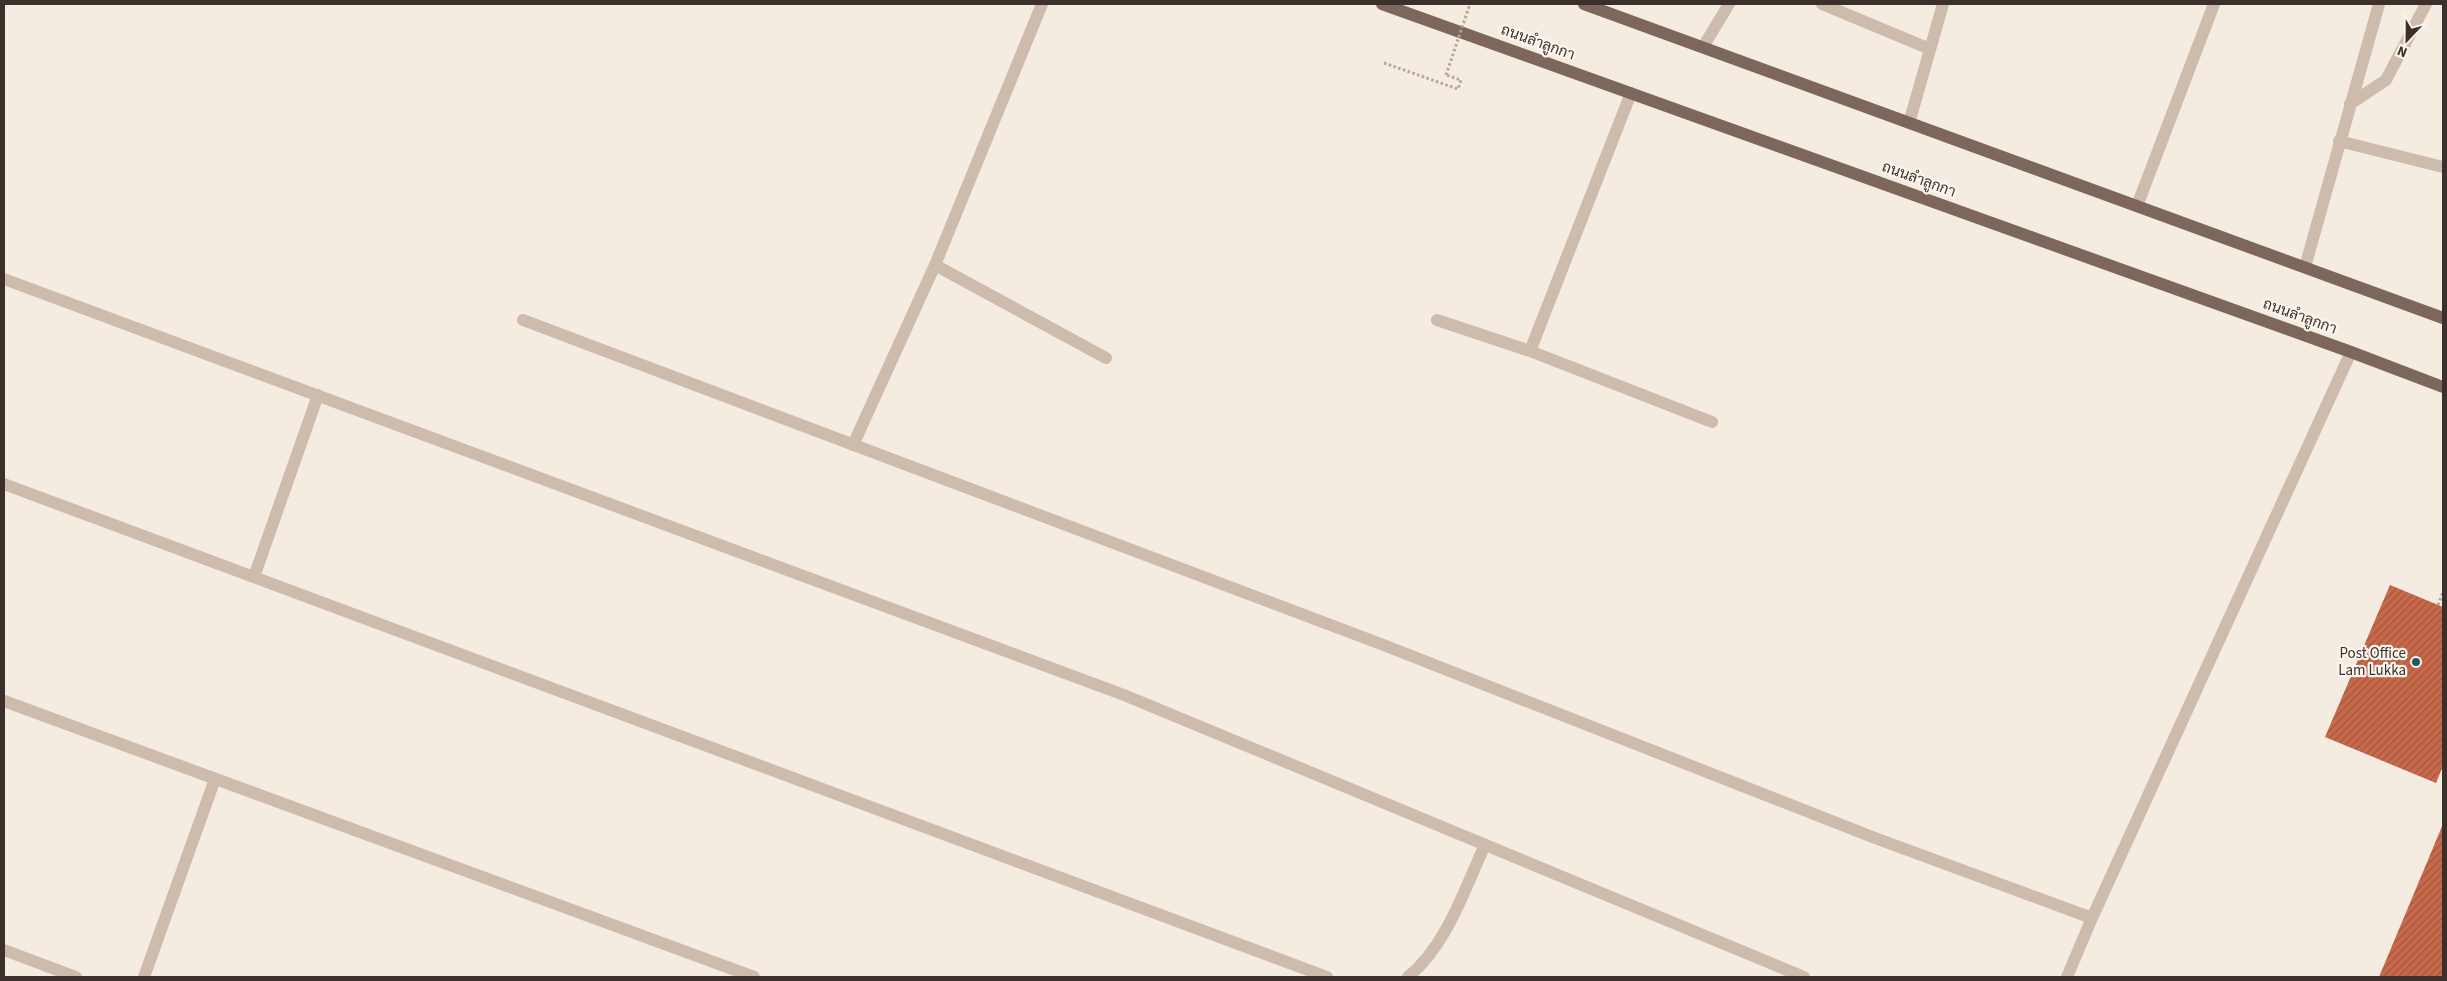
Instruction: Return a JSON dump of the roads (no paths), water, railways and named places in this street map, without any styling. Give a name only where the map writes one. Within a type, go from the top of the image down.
[{"type":"main road","name":"ถนนลำลูกกา","points":[[1382,4],[2351,352],[2443,388]]},
{"type":"main road","points":[[1584,4],[2443,318]]},
{"type":"street","points":[[853,445],[936,265],[1042,4]]},
{"type":"street","points":[[1703,47],[1729,4]]},
{"type":"street","points":[[1822,4],[1930,49]]},
{"type":"street","points":[[1909,123],[1943,4]]},
{"type":"street","points":[[2137,206],[2214,4]]},
{"type":"street","points":[[2305,268],[2339,140],[2379,4]]},
{"type":"street","points":[[2350,104],[2386,80],[2426,4]]},
{"type":"street","points":[[1530,351],[1631,93]]},
{"type":"street","points":[[2339,140],[2443,167]]},
{"type":"street","points":[[936,265],[1106,358]]},
{"type":"street","points":[[4,279],[1124,696],[1804,977]]},
{"type":"street","points":[[523,320],[1381,644],[1875,838],[2092,918]]},
{"type":"street","points":[[1437,320],[1530,351],[1712,422]]},
{"type":"street","points":[[2067,977],[2092,918],[2351,352]]},
{"type":"street","points":[[254,577],[318,395]]},
{"type":"street","points":[[4,484],[1327,977]]},
{"type":"street","points":[[4,701],[754,977]]},
{"type":"street","points":[[144,977],[215,779]]},
{"type":"street","points":[[1408,977],[1424,964],[1443,935],[1485,845]]},
{"type":"street","points":[[4,950],[76,977]]},
{"type":"place","name":"Post Office Lam Lukka","points":[[2416,662]]}]
